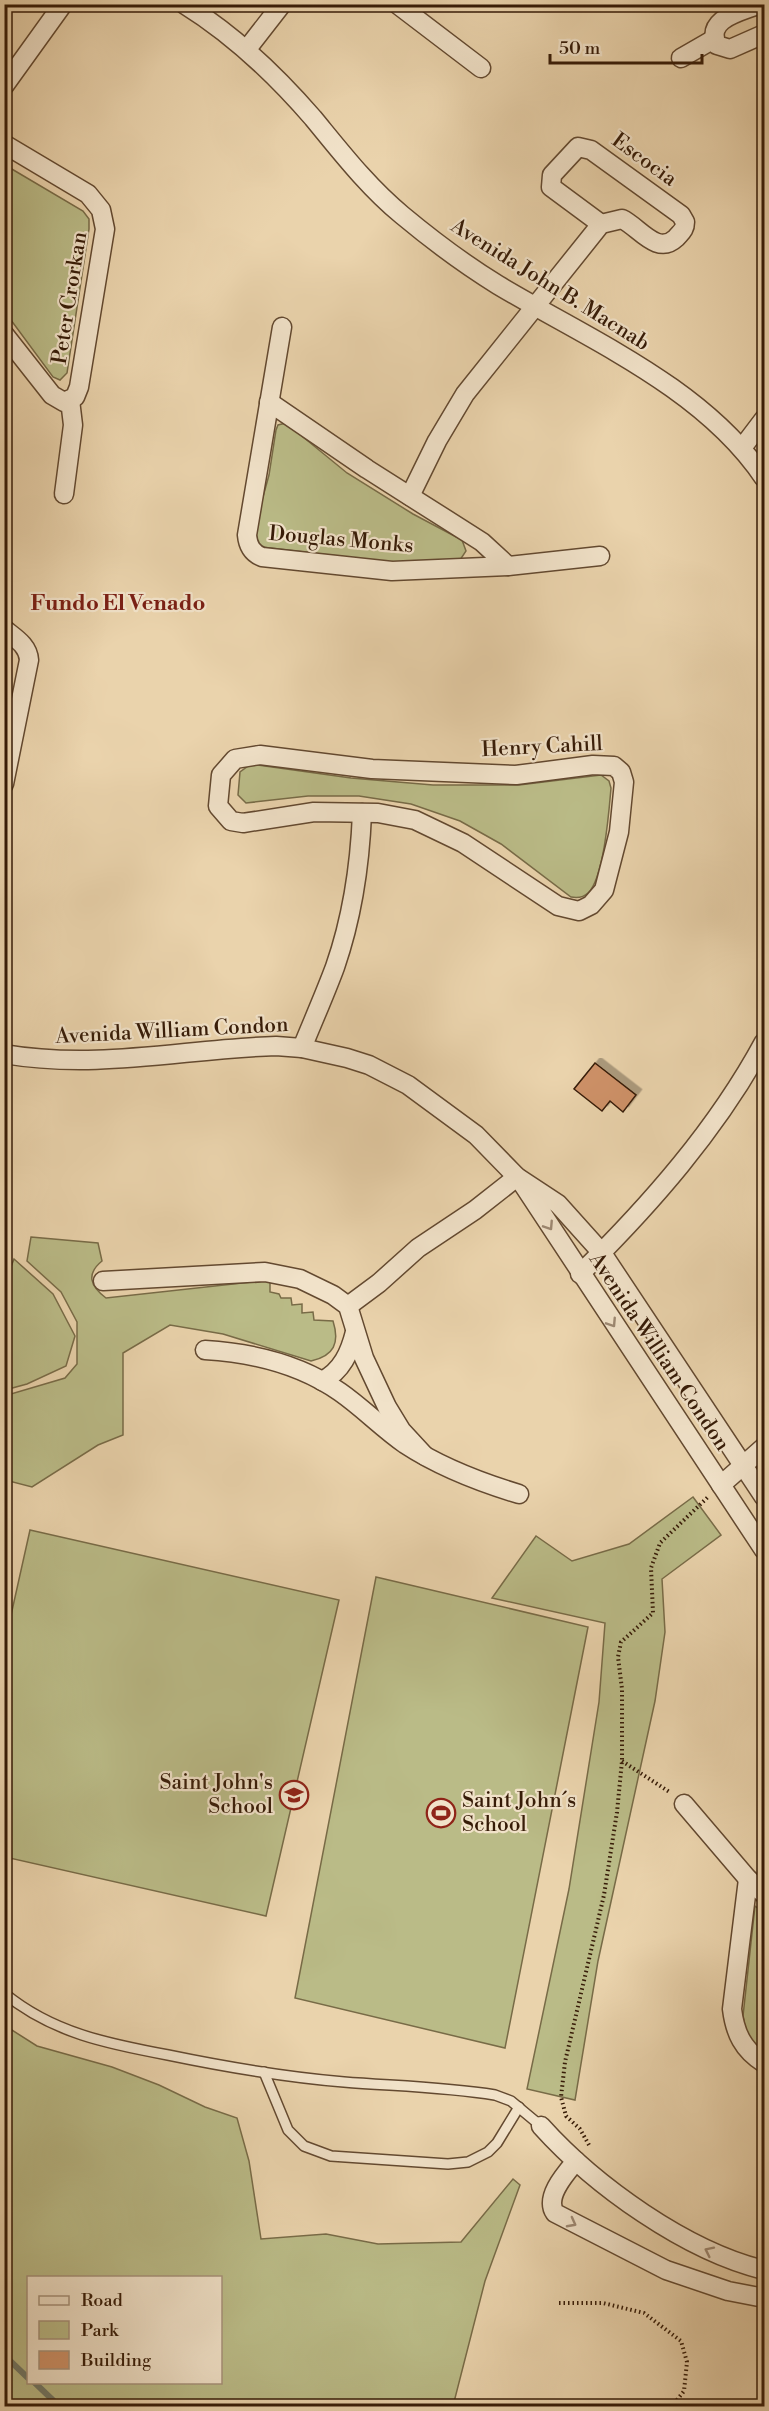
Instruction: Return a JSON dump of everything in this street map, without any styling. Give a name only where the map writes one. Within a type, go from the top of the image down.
[{"type":"street","points":[[4,86],[63,4]]},
{"type":"street","name":"Avenida John B. Macnab","points":[[184,4],[246,49],[280,82],[356,169],[399,213],[461,261],[636,365],[701,410],[742,448],[765,478]]},
{"type":"street","points":[[246,49],[282,4]]},
{"type":"street","points":[[397,4],[481,68]]},
{"type":"street","points":[[760,4],[718,23],[713,33],[717,45],[730,49],[765,34]]},
{"type":"street","points":[[681,58],[714,39]]},
{"type":"street","name":"Peter Crorkan","points":[[4,144],[88,194],[96,201],[104,220],[104,239],[78,393],[64,402],[52,395],[4,334]]},
{"type":"street","name":"Escocia","points":[[578,147],[591,150],[681,215],[686,222],[684,230],[672,241],[663,244],[655,242],[622,219],[601,224],[551,187],[552,175],[578,147]]},
{"type":"street","points":[[410,496],[436,441],[459,403],[601,224]]},
{"type":"street","name":"Douglas Monks","points":[[282,327],[246,535],[255,554],[262,557],[392,571],[508,566],[600,556]]},
{"type":"street","name":"Peter Crorkan","points":[[64,494],[73,425],[70,400]]},
{"type":"street","name":"Douglas Monks","points":[[269,402],[482,542],[508,566]]},
{"type":"street","points":[[742,448],[765,419]]},
{"type":"street","points":[[4,629],[23,645],[29,660],[4,784]]},
{"type":"street","name":"Henry Cahill","points":[[260,755],[372,769],[516,775],[605,765],[614,766],[621,772],[624,782],[619,832],[604,890],[591,905],[579,911],[558,906],[463,843],[415,820],[378,813],[362,813],[314,812],[243,823],[231,821],[218,806],[221,775],[235,759],[260,755]]},
{"type":"street","points":[[302,1048],[335,966],[360,854],[362,813]]},
{"type":"street","points":[[580,1274],[602,1253],[669,1178],[713,1124],[765,1042]]},
{"type":"street","name":"Avenida William Condon","points":[[4,1054],[52,1060],[109,1060],[251,1047],[302,1048],[358,1061],[408,1085],[476,1135],[517,1177],[765,1550]]},
{"type":"street","points":[[348,1306],[379,1283],[418,1248],[475,1210],[517,1177]]},
{"type":"street","name":"Avenida William Condon","points":[[517,1177],[558,1204],[602,1253],[742,1466],[765,1497]]},
{"type":"street","points":[[103,1281],[265,1272],[300,1279],[317,1286],[348,1306],[364,1358],[387,1407],[401,1430],[425,1456]]},
{"type":"street","points":[[322,1381],[332,1376],[340,1367],[355,1332]]},
{"type":"street","points":[[206,1350],[254,1355],[293,1367],[322,1381],[425,1456],[471,1478],[519,1494]]},
{"type":"street","points":[[721,1485],[765,1447]]},
{"type":"street","points":[[684,1804],[748,1879],[765,1894]]},
{"type":"street","points":[[748,1879],[732,2009],[734,2028],[742,2044],[765,2063]]},
{"type":"street","points":[[541,2126],[576,2161],[632,2205],[693,2243],[742,2265],[765,2270]]},
{"type":"street","points":[[576,2161],[559,2185],[552,2200],[555,2213],[666,2270],[728,2291],[765,2298]]},
{"type":"lane","points":[[4,1993],[17,2004],[50,2024],[94,2040],[190,2060],[264,2072],[342,2082],[486,2093],[503,2097],[541,2126]]},
{"type":"lane","points":[[264,2072],[288,2130],[304,2146],[331,2156],[448,2164],[468,2162],[488,2152],[497,2143],[519,2107]]},
{"type":"path","points":[[590,2147],[580,2129],[566,2116],[561,2097],[566,2062],[604,1895],[617,1812],[622,1761],[622,1689],[618,1658],[621,1642],[653,1613],[651,1568],[660,1544],[721,1485]]},
{"type":"path","points":[[622,1761],[664,1787],[684,1804]]},
{"type":"path","points":[[560,2303],[603,2303],[644,2313],[681,2341],[687,2362],[684,2391],[672,2406]]},
{"type":"green space","points":[[5,165],[83,211],[89,219],[67,373],[60,380],[53,377],[5,312]]},
{"type":"green space","points":[[286,423],[347,473],[413,514],[462,540],[466,551],[460,560],[397,563],[262,547],[257,544],[253,533],[269,475],[276,430],[278,425]]},
{"type":"green space","points":[[251,764],[351,778],[433,785],[519,785],[601,775],[609,781],[611,788],[605,844],[598,874],[588,893],[580,897],[571,897],[501,844],[460,821],[411,804],[359,796],[308,796],[246,803],[238,795],[240,772]]},
{"type":"green space","points":[[31,1237],[98,1243],[102,1261],[94,1271],[92,1280],[96,1289],[106,1298],[270,1280],[270,1292],[279,1294],[281,1298],[291,1298],[292,1305],[302,1304],[302,1313],[313,1312],[314,1320],[333,1321],[335,1342],[325,1356],[311,1361],[223,1334],[170,1325],[123,1353],[123,1435],[98,1445],[32,1487],[5,1480],[4,1396],[65,1378],[77,1364],[77,1322],[61,1292],[27,1261]]},
{"type":"green space","points":[[14,1259],[53,1294],[75,1336],[66,1366],[27,1384],[5,1390],[5,1282]]},
{"type":"green space","points":[[693,1497],[721,1535],[662,1579],[665,1632],[655,1701],[598,1961],[575,2100],[527,2089],[569,1889],[599,1702],[605,1623],[492,1598],[536,1536],[572,1561],[629,1544]]},
{"type":"green space","points":[[30,1530],[339,1600],[266,1916],[5,1857],[5,1642]]},
{"type":"green space","name":"Saint John´s School","points":[[376,1577],[588,1627],[505,2048],[295,1998]]},
{"type":"green space","points":[[755,1906],[764,1913],[764,2054],[748,2044],[743,2016]]},
{"type":"green space","points":[[4,2025],[37,2046],[112,2067],[159,2085],[205,2107],[237,2118],[249,2161],[261,2239],[326,2234],[378,2244],[461,2242],[513,2179],[520,2185],[485,2281],[453,2406],[5,2406]]},
{"type":"building","points":[[595,1063],[636,1095],[623,1112],[610,1101],[602,1111],[574,1089]]},
{"type":"waterway","points":[[4,2355],[27,2377]]},
{"type":"waterway","points":[[36,2384],[59,2406]]},
{"type":"waterway","points":[[210,2406],[291,2406]]},
{"type":"place","name":"Saint John's School","points":[[294,1795]]},
{"type":"place","name":"Saint John´s School","points":[[441,1813]]},
{"type":"district","name":"Fundo El Venado","points":[[118,603]]}]
